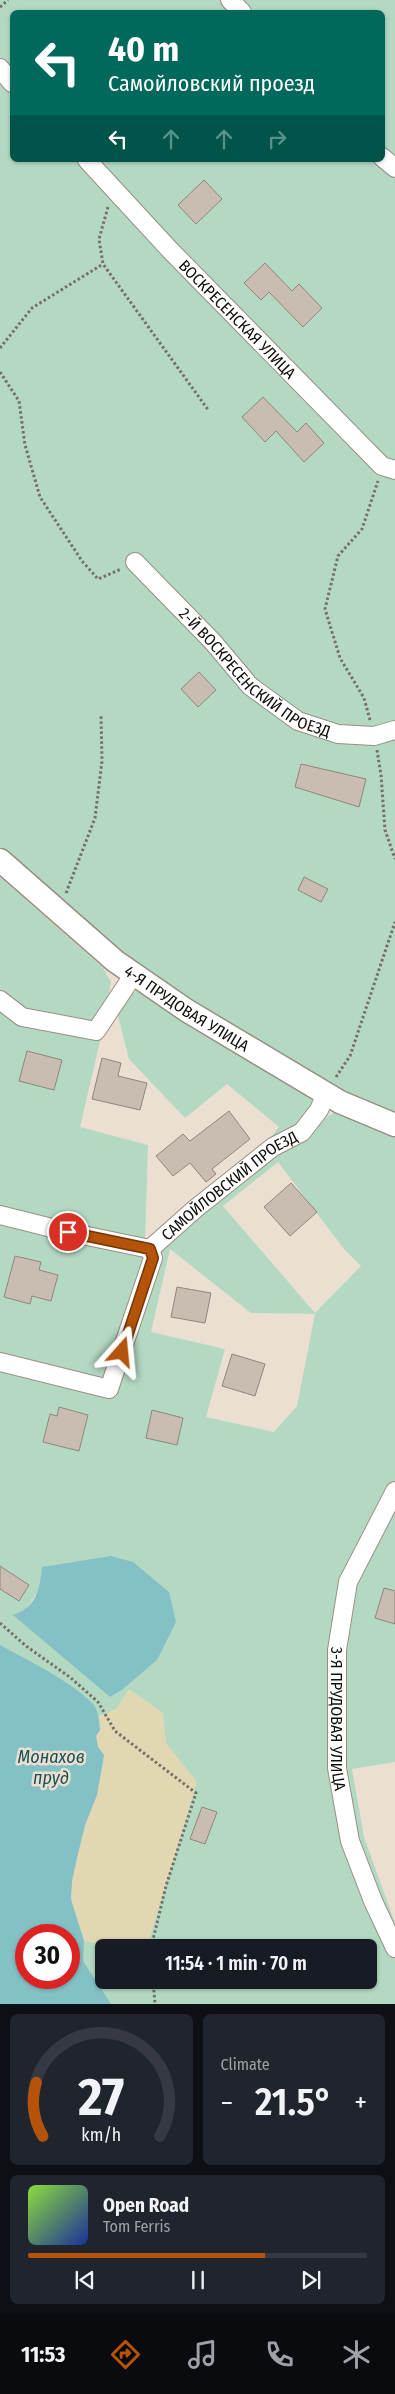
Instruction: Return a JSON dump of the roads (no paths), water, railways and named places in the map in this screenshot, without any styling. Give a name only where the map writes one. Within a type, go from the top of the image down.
[{"type":"main road","name":"4-Я ПРУДОВАЯ УЛИЦА","points":[[0,860],[58,912],[134,974],[186,1010],[326,1093],[395,1126]]},
{"type":"street","points":[[230,0],[240,10]]},
{"type":"street","points":[[0,68],[10,80]]},
{"type":"street","points":[[385,160],[395,168]]},
{"type":"street","name":"ВОСКРЕСЕНСКАЯ УЛИЦА","points":[[89,162],[170,250],[388,468]]},
{"type":"street","name":"2-Й ВОСКРЕСЕНСКИЙ ПРОЕЗД","points":[[135,562],[213,642],[250,686],[298,720],[338,734],[374,736],[395,730]]},
{"type":"street","points":[[0,1000],[22,1017],[96,1031],[134,974]]},
{"type":"street","name":"САМОЙЛОВСКИЙ ПРОЕЗД","points":[[0,1215],[68,1232],[150,1249],[195,1209],[273,1147],[302,1132],[319,1110],[326,1093]]},
{"type":"street","points":[[0,1362],[109,1390],[153,1258],[150,1249]]},
{"type":"street","name":"3-Я ПРУДОВАЯ УЛИЦА","points":[[395,1491],[348,1582],[337,1650],[337,1768],[350,1841],[373,1901],[395,1948]]},
{"type":"water","points":[[111,1556],[133,1562],[169,1592],[176,1622],[157,1660],[122,1690],[110,1697],[13,1615],[21,1612],[32,1603],[40,1583],[42,1567]]},
{"type":"water","name":"Монахов пруд","points":[[0,1645],[49,1672],[74,1688],[93,1704],[98,1713],[100,1730],[96,1736],[98,1747],[104,1755],[97,1795],[85,1825],[72,1881],[71,1899],[79,1924],[15,1924],[15,1989],[80,1989],[80,1928],[84,1941],[83,1961],[95,1979],[95,1989],[101,1989],[111,2004],[0,2004]]}]
